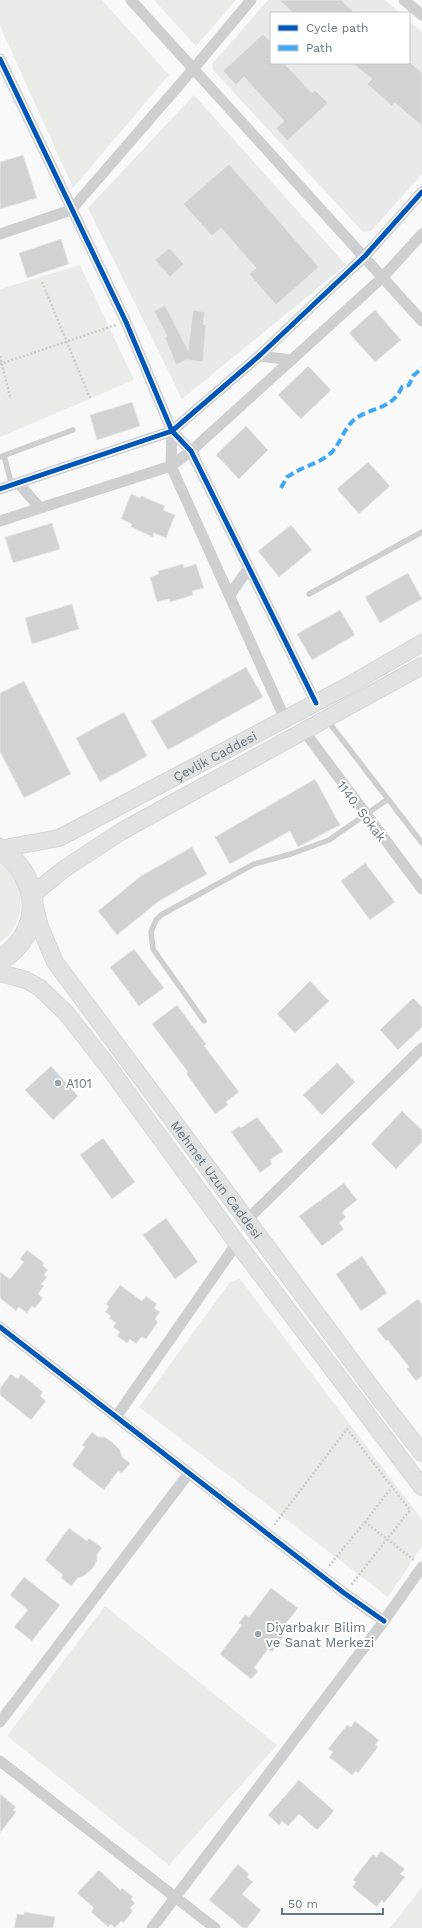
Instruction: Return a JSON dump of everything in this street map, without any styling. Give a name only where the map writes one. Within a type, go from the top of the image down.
[{"type":"highway","points":[[0,849],[11,857],[21,868],[28,881],[32,895],[32,916],[25,936],[11,953],[0,960]]},
{"type":"main road","name":"Çevlik Caddesi","points":[[0,849],[59,838],[316,703],[422,643]]},
{"type":"main road","name":"Çevlik Caddesi","points":[[32,895],[64,869],[122,831],[422,666]]},
{"type":"main road","name":"Mehmet Uzun Caddesi","points":[[32,895],[40,927],[55,962],[422,1453]]},
{"type":"main road","points":[[0,973],[26,980],[40,988],[66,1013],[108,1065],[237,1243],[422,1487]]},
{"type":"street","points":[[131,0],[422,321]]},
{"type":"street","points":[[0,234],[71,210],[251,0]]},
{"type":"street","points":[[404,0],[422,15]]},
{"type":"street","points":[[0,59],[71,210],[126,322],[172,431],[191,451],[316,703]]},
{"type":"street","points":[[0,490],[172,431],[259,356],[364,256],[422,192]]},
{"type":"street","points":[[0,521],[171,466],[191,451],[383,277],[422,234]]},
{"type":"street","points":[[259,356],[292,360]]},
{"type":"street","points":[[172,431],[171,466],[285,719]]},
{"type":"street","points":[[15,485],[40,508]]},
{"type":"street","points":[[230,595],[248,568]]},
{"type":"street","name":"1140. Sokak","points":[[304,731],[422,889]]},
{"type":"street","points":[[247,1220],[422,1048]]},
{"type":"street","points":[[116,1417],[237,1243]]},
{"type":"street","points":[[1,1331],[116,1417],[344,1593],[384,1621]]},
{"type":"street","points":[[0,1722],[189,1473]]},
{"type":"street","points":[[152,1928],[384,1621],[419,1564]]},
{"type":"street","points":[[0,1760],[54,1804],[215,1928]]},
{"type":"lane","points":[[15,485],[2,456],[73,430]]},
{"type":"lane","points":[[309,594],[422,532]]},
{"type":"lane","points":[[326,719],[422,843]]},
{"type":"lane","points":[[204,1021],[154,949],[151,932],[156,920],[161,915],[254,864],[291,854],[329,840],[366,816],[388,799]]},
{"type":"path","points":[[42,282],[90,398]]},
{"type":"path","points":[[1,363],[126,322]]},
{"type":"path","points":[[0,356],[10,397]]},
{"type":"path","points":[[267,1533],[347,1429],[410,1510],[344,1593]]},
{"type":"path","points":[[321,1575],[392,1487]]},
{"type":"path","points":[[365,1522],[419,1564]]},
{"type":"shaded area","points":[[0,0],[102,0],[169,75],[73,188],[0,26]]},
{"type":"shaded area","points":[[154,0],[236,0],[196,46]]},
{"type":"shaded area","points":[[268,0],[385,0],[399,12],[270,12],[270,64],[410,64],[410,22],[422,32],[422,174],[371,231],[363,232],[213,70],[212,64]]},
{"type":"shaded area","points":[[194,95],[346,265],[182,399],[88,208]]},
{"type":"shaded area","points":[[80,265],[134,380],[0,437],[0,289]]},
{"type":"shaded area","points":[[0,864],[10,874],[18,886],[21,901],[15,925],[6,938],[0,942]]},
{"type":"shaded area","points":[[240,1279],[422,1520],[422,1546],[388,1597],[139,1407],[230,1282]]},
{"type":"shaded area","points":[[105,1606],[277,1745],[169,1865],[7,1736]]},
{"type":"shaded area","points":[[422,1887],[422,1928],[390,1928]]},
{"type":"building","points":[[279,0],[341,0],[354,12],[292,12]]},
{"type":"building","points":[[263,34],[270,41],[270,64],[285,64],[312,93],[315,90],[328,103],[287,141],[276,128],[284,121],[244,77],[236,85],[223,71]]},
{"type":"building","points":[[411,63],[422,73],[422,126],[395,103],[392,106],[367,84],[372,79],[353,64]]},
{"type":"building","points":[[23,155],[37,198],[0,209],[0,162]]},
{"type":"building","points":[[229,164],[319,267],[276,305],[249,274],[256,268],[221,228],[212,236],[183,204]]},
{"type":"building","points":[[61,239],[69,264],[27,278],[19,253]]},
{"type":"building","points":[[169,248],[184,264],[170,277],[155,260]]},
{"type":"building","points":[[165,305],[188,350],[193,310],[205,312],[203,324],[206,325],[203,362],[186,360],[176,365],[165,338],[167,336],[154,311]]},
{"type":"building","points":[[375,310],[401,340],[375,362],[349,333]]},
{"type":"building","points":[[308,366],[331,390],[301,419],[278,395]]},
{"type":"building","points":[[132,402],[140,426],[97,440],[90,415]]},
{"type":"building","points":[[246,426],[268,450],[239,479],[216,455]]},
{"type":"building","points":[[368,462],[390,486],[359,514],[337,489]]},
{"type":"building","points":[[131,494],[140,498],[141,496],[165,506],[163,510],[175,515],[166,538],[154,533],[153,537],[131,527],[132,524],[121,519]]},
{"type":"building","points":[[52,523],[60,549],[13,563],[5,537]]},
{"type":"building","points":[[291,525],[312,550],[279,577],[258,551]]},
{"type":"building","points":[[183,564],[184,568],[196,564],[204,588],[192,591],[193,595],[170,602],[169,599],[157,602],[150,577],[159,574],[158,571]]},
{"type":"building","points":[[408,573],[422,599],[380,623],[365,597]]},
{"type":"building","points":[[72,604],[79,629],[32,644],[25,618]]},
{"type":"building","points":[[340,610],[355,635],[312,660],[297,634]]},
{"type":"building","points":[[246,667],[263,697],[168,750],[151,721]]},
{"type":"building","points":[[24,681],[71,774],[24,798],[0,752],[0,693]]},
{"type":"building","points":[[124,712],[147,756],[100,782],[76,738]]},
{"type":"building","points":[[315,779],[340,825],[298,847],[290,831],[230,864],[215,837]]},
{"type":"building","points":[[192,847],[207,874],[159,901],[117,935],[98,911],[141,876]]},
{"type":"building","points":[[365,863],[395,902],[370,920],[341,881]]},
{"type":"building","points":[[134,949],[164,988],[139,1006],[110,967]]},
{"type":"building","points":[[310,981],[329,1001],[295,1033],[277,1014]]},
{"type":"building","points":[[413,998],[422,1007],[422,1027],[398,1050],[380,1030]]},
{"type":"building","points":[[177,1005],[206,1044],[204,1046],[239,1092],[226,1102],[228,1105],[215,1114],[186,1073],[188,1072],[152,1024]]},
{"type":"building","points":[[337,1063],[355,1082],[322,1115],[303,1095]]},
{"type":"building","points":[[51,1066],[78,1096],[53,1120],[25,1090]]},
{"type":"building","points":[[402,1111],[422,1130],[422,1142],[396,1169],[371,1144]]},
{"type":"building","points":[[257,1117],[283,1151],[270,1160],[272,1164],[260,1173],[231,1132],[239,1126],[241,1128]]},
{"type":"building","points":[[103,1138],[135,1182],[112,1199],[80,1155]]},
{"type":"building","points":[[344,1183],[357,1200],[342,1212],[346,1217],[339,1223],[344,1229],[322,1246],[299,1216]]},
{"type":"building","points":[[166,1218],[198,1262],[175,1279],[143,1235]]},
{"type":"building","points":[[27,1250],[44,1263],[43,1266],[48,1270],[44,1275],[47,1277],[41,1284],[44,1286],[38,1294],[43,1298],[35,1308],[32,1306],[27,1313],[19,1307],[16,1311],[0,1298],[0,1272],[10,1279],[24,1262],[20,1259]]},
{"type":"building","points":[[362,1256],[387,1293],[361,1311],[336,1274]]},
{"type":"building","points":[[120,1285],[142,1301],[146,1296],[157,1304],[154,1308],[160,1312],[155,1319],[158,1322],[146,1339],[141,1337],[136,1344],[130,1339],[127,1343],[117,1336],[120,1332],[113,1327],[116,1323],[109,1318],[111,1316],[105,1312],[109,1307],[106,1304]]},
{"type":"building","points":[[418,1299],[422,1304],[422,1376],[416,1381],[407,1369],[409,1367],[388,1340],[386,1341],[377,1329]]},
{"type":"building","points":[[11,1374],[18,1379],[21,1374],[43,1392],[40,1396],[46,1401],[31,1420],[0,1395],[0,1388]]},
{"type":"building","points":[[92,1432],[98,1437],[104,1437],[112,1442],[120,1450],[122,1457],[130,1463],[122,1473],[118,1471],[104,1490],[72,1465],[85,1447],[82,1445]]},
{"type":"building","points":[[69,1528],[87,1541],[89,1538],[102,1548],[97,1554],[97,1560],[93,1568],[84,1576],[78,1578],[71,1586],[61,1578],[63,1575],[45,1560]]},
{"type":"building","points":[[24,1577],[60,1605],[32,1641],[14,1627],[28,1610],[10,1595]]},
{"type":"building","name":"Diyarbakır Bilim ve Sanat Merkezi","points":[[271,1588],[298,1608],[279,1632],[284,1636],[272,1652],[268,1649],[254,1668],[258,1671],[251,1679],[220,1654],[242,1625],[239,1623],[245,1615],[249,1617]]},
{"type":"building","points":[[355,1721],[379,1740],[375,1745],[378,1747],[358,1773],[355,1771],[352,1775],[329,1757],[333,1752],[328,1749],[347,1725],[351,1727]]},
{"type":"building","points":[[299,1780],[334,1811],[317,1830],[299,1814],[288,1826],[282,1821],[279,1825],[268,1815]]},
{"type":"building","points":[[0,1794],[16,1807],[13,1810],[16,1812],[0,1833]]},
{"type":"building","points":[[381,1851],[405,1869],[400,1874],[405,1877],[384,1903],[382,1900],[377,1907],[352,1887],[356,1882],[353,1880],[373,1854],[376,1857]]},
{"type":"building","points":[[238,1864],[249,1874],[247,1877],[253,1882],[242,1894],[261,1910],[247,1928],[243,1928],[209,1900]]},
{"type":"building","points":[[99,1870],[120,1890],[122,1888],[133,1897],[131,1899],[135,1903],[130,1908],[133,1911],[123,1923],[121,1921],[115,1928],[111,1924],[108,1927],[91,1912],[94,1908],[77,1893]]},
{"type":"building","points":[[24,1912],[55,1917],[53,1928],[14,1928],[17,1914],[24,1915]]},
{"type":"marked path","points":[[281,488],[287,477],[328,456],[355,419],[393,400],[402,387],[409,385],[413,376],[422,368]]},
{"type":"cycle path","points":[[0,59],[126,322],[172,431],[191,451],[316,703]]},
{"type":"cycle path","points":[[0,489],[172,431],[259,356],[365,256],[422,192]]},
{"type":"cycle path","points":[[0,1327],[344,1593],[384,1621]]},
{"type":"place","name":"A101","points":[[58,1083]]},
{"type":"place","name":"Diyarbakır Bilim ve Sanat Merkezi","points":[[258,1634]]}]
